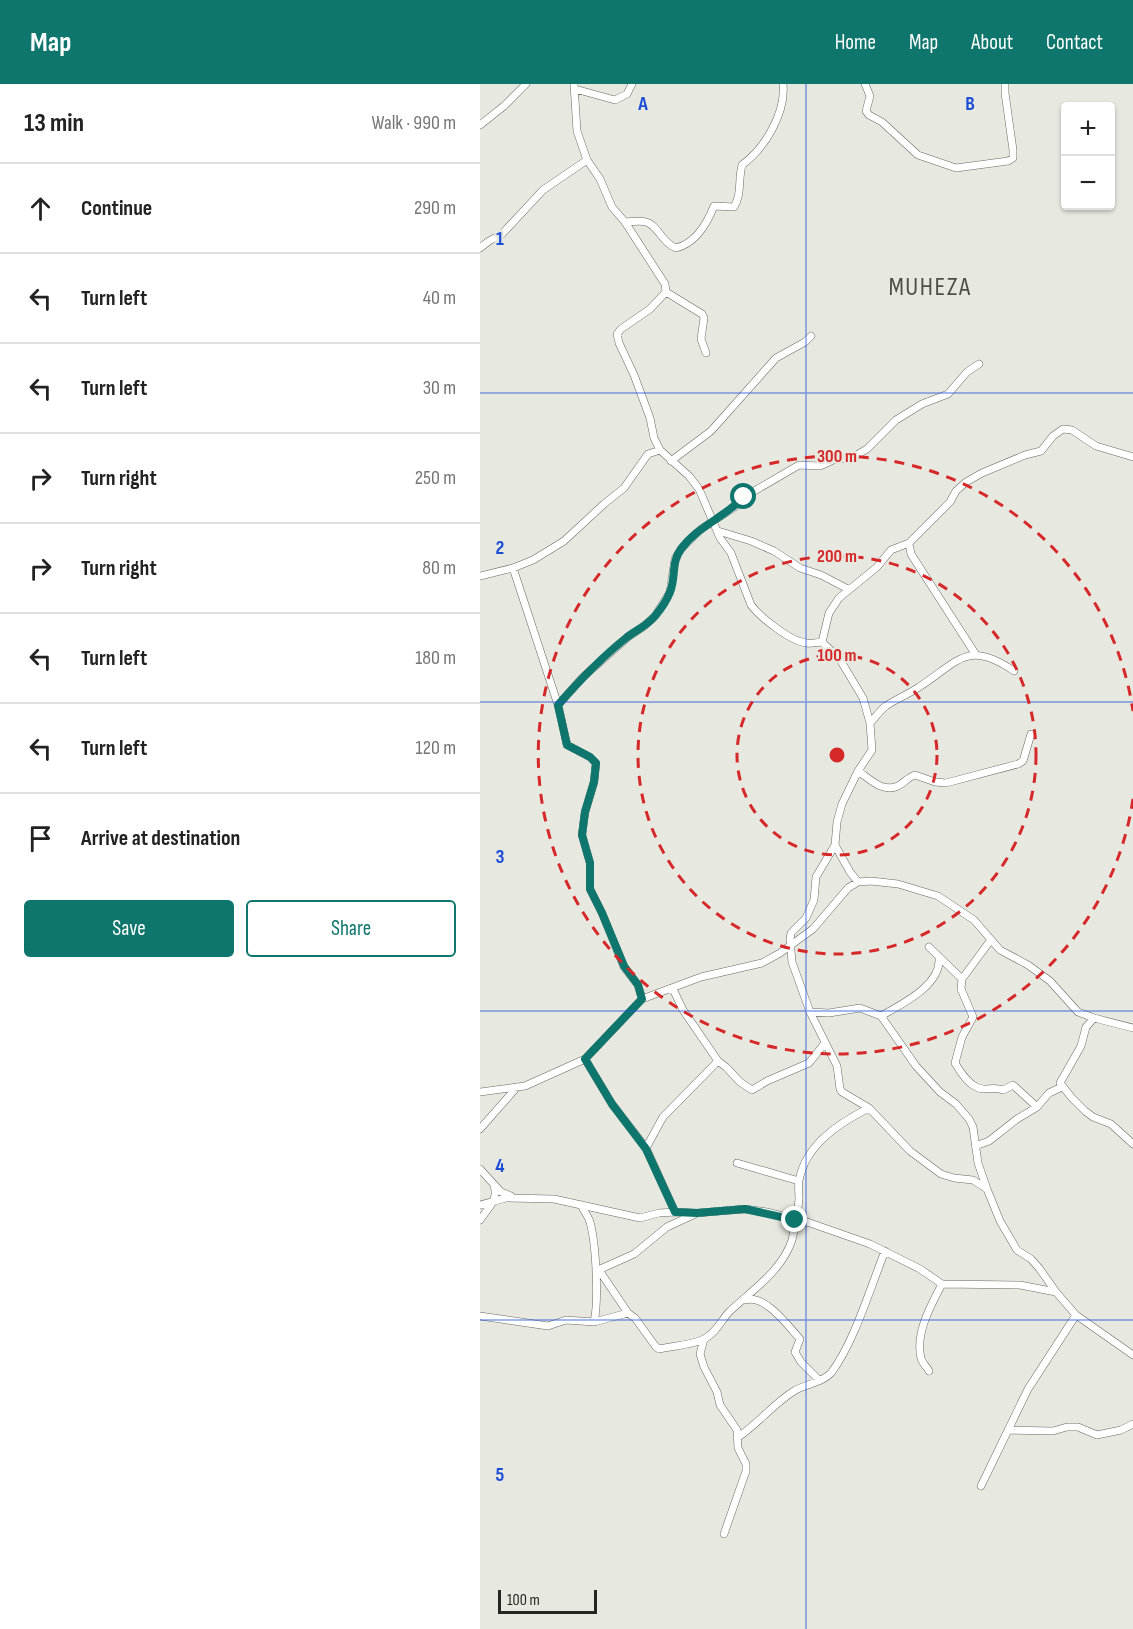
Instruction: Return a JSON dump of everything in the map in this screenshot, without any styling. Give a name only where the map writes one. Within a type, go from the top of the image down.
[{"type":"street","points":[[480,125],[526,84]]},
{"type":"street","points":[[632,84],[627,94],[615,100],[574,87],[577,131],[587,160],[600,179],[612,207],[626,222],[665,284],[666,292]]},
{"type":"street","points":[[626,222],[645,221],[651,224],[664,240],[676,248],[686,245],[698,234],[708,221],[714,206],[717,204],[734,207],[741,187],[739,178],[742,165],[774,128],[784,95],[783,84]]},
{"type":"street","points":[[865,84],[870,96],[866,111],[869,116],[882,122],[918,155],[956,168],[1008,161],[1013,158],[1005,84]]},
{"type":"street","points":[[480,248],[502,234],[543,190],[587,160]]},
{"type":"street","points":[[480,239],[489,241]]},
{"type":"street","points":[[666,292],[702,314],[704,318],[701,339],[706,353]]},
{"type":"street","points":[[666,292],[650,309],[617,333],[650,418],[654,438],[660,450],[689,476],[699,489],[720,538],[731,553],[751,605],[794,639],[807,643],[822,642],[839,658],[863,698],[870,723],[872,750],[858,771],[842,804],[837,822],[835,845],[816,877],[814,900],[806,918],[791,933],[792,962],[810,1012],[837,1066],[842,1092],[869,1108],[910,1151],[941,1174],[973,1180],[983,1177]]},
{"type":"street","points":[[671,461],[711,431],[776,358],[812,336]]},
{"type":"street","points":[[558,705],[627,637],[655,616],[670,592],[675,559],[692,537],[735,507],[744,497],[799,465],[820,466],[833,460],[853,458],[867,449],[896,420],[922,404],[948,394],[967,372],[979,364]]},
{"type":"street","points":[[822,642],[829,613],[848,589],[877,567],[891,550],[909,543],[950,502],[966,482],[1024,455],[1041,451],[1053,436],[1063,429],[1072,430],[1096,446],[1133,457]]},
{"type":"street","points":[[480,576],[513,568],[533,560],[564,541],[624,488],[648,454],[660,450]]},
{"type":"street","points":[[718,531],[751,541],[800,568],[822,575],[848,589]]},
{"type":"street","points":[[909,543],[911,554],[976,655]]},
{"type":"street","points":[[513,568],[558,705],[567,745],[590,757],[596,763],[582,835],[590,863],[590,889],[624,966],[638,985],[642,999]]},
{"type":"street","points":[[870,723],[886,706],[929,681],[955,660],[976,655],[997,659],[1014,670]]},
{"type":"street","points":[[858,771],[878,786],[890,788],[898,786],[915,775],[946,783],[1018,764],[1023,761],[1031,734]]},
{"type":"street","points":[[835,845],[858,882]]},
{"type":"street","points":[[480,1092],[517,1087],[585,1059],[642,999],[701,977],[762,963],[780,953],[813,929],[842,894],[858,882],[898,884],[938,896],[974,920],[1000,950],[1028,965],[1050,981],[1078,1012],[1133,1028]]},
{"type":"street","points":[[990,941],[962,979],[962,989],[973,1017],[962,1037],[956,1060],[958,1068],[977,1088],[994,1087],[1003,1090],[1013,1085],[1037,1107]]},
{"type":"street","points":[[929,947],[962,979]]},
{"type":"street","points":[[881,1016],[919,994],[939,968],[939,957]]},
{"type":"street","points":[[673,989],[683,1010],[718,1061],[748,1088],[756,1089],[767,1081],[809,1063],[825,1043]]},
{"type":"street","points":[[810,1012],[829,1013],[860,1008],[881,1016],[916,1066],[969,1119],[973,1127],[978,1162],[987,1189],[1000,1221],[1017,1250],[1039,1268],[1076,1315],[1133,1355]]},
{"type":"street","points":[[1094,1018],[1086,1027],[1081,1046],[1060,1083],[1085,1111],[1111,1124],[1133,1144]]},
{"type":"street","points":[[585,1059],[612,1104],[646,1149],[675,1212]]},
{"type":"street","points":[[646,1149],[663,1117],[718,1061]]},
{"type":"street","points":[[480,1129],[517,1087]]},
{"type":"street","points":[[975,1146],[989,1141],[1037,1107],[1049,1092],[1062,1087]]},
{"type":"street","points":[[597,1271],[656,1347],[704,1339],[766,1278],[783,1257],[791,1241],[799,1181],[806,1160],[831,1130],[846,1119],[869,1108]]},
{"type":"street","points":[[737,1163],[799,1181]]},
{"type":"street","points":[[480,1169],[501,1192],[516,1198]]},
{"type":"street","points":[[973,1180],[987,1189]]},
{"type":"street","points":[[480,1220],[497,1194],[494,1185]]},
{"type":"street","points":[[480,1204],[516,1198],[554,1199],[639,1218],[659,1213],[745,1209],[795,1220],[885,1251],[920,1269],[942,1284],[1020,1285],[1056,1292]]},
{"type":"street","points":[[581,1205],[590,1223],[597,1271],[594,1322]]},
{"type":"street","points":[[597,1271],[634,1254],[667,1227],[697,1213]]},
{"type":"street","points":[[737,1438],[753,1428],[796,1389],[827,1376],[840,1359],[885,1251]]},
{"type":"street","points":[[929,1371],[921,1359],[921,1338],[926,1316],[942,1284]]},
{"type":"street","points":[[743,1301],[752,1298],[777,1314],[800,1339],[795,1352],[801,1362],[819,1380]]},
{"type":"street","points":[[480,1316],[548,1326],[566,1320],[594,1322],[628,1313]]},
{"type":"street","points":[[981,1486],[1028,1389],[1076,1315]]},
{"type":"street","points":[[704,1339],[700,1354],[704,1367],[717,1392],[720,1405],[734,1423],[738,1448],[746,1464],[746,1471],[724,1534]]},
{"type":"street","points":[[1008,1430],[1053,1431],[1078,1427],[1097,1435],[1121,1430],[1133,1424]]},
{"type":"district","name":"MUHEZA","points":[[930,287]]},
{"type":"route","points":[[744,497],[735,507],[701,529],[681,549],[675,559],[670,592],[655,616],[627,637],[583,677],[558,705],[567,745],[590,757],[596,763],[582,835],[590,863],[590,889],[624,966],[641,991],[642,999],[585,1059],[612,1104],[646,1149],[675,1212],[697,1213],[745,1209],[795,1220]]}]
